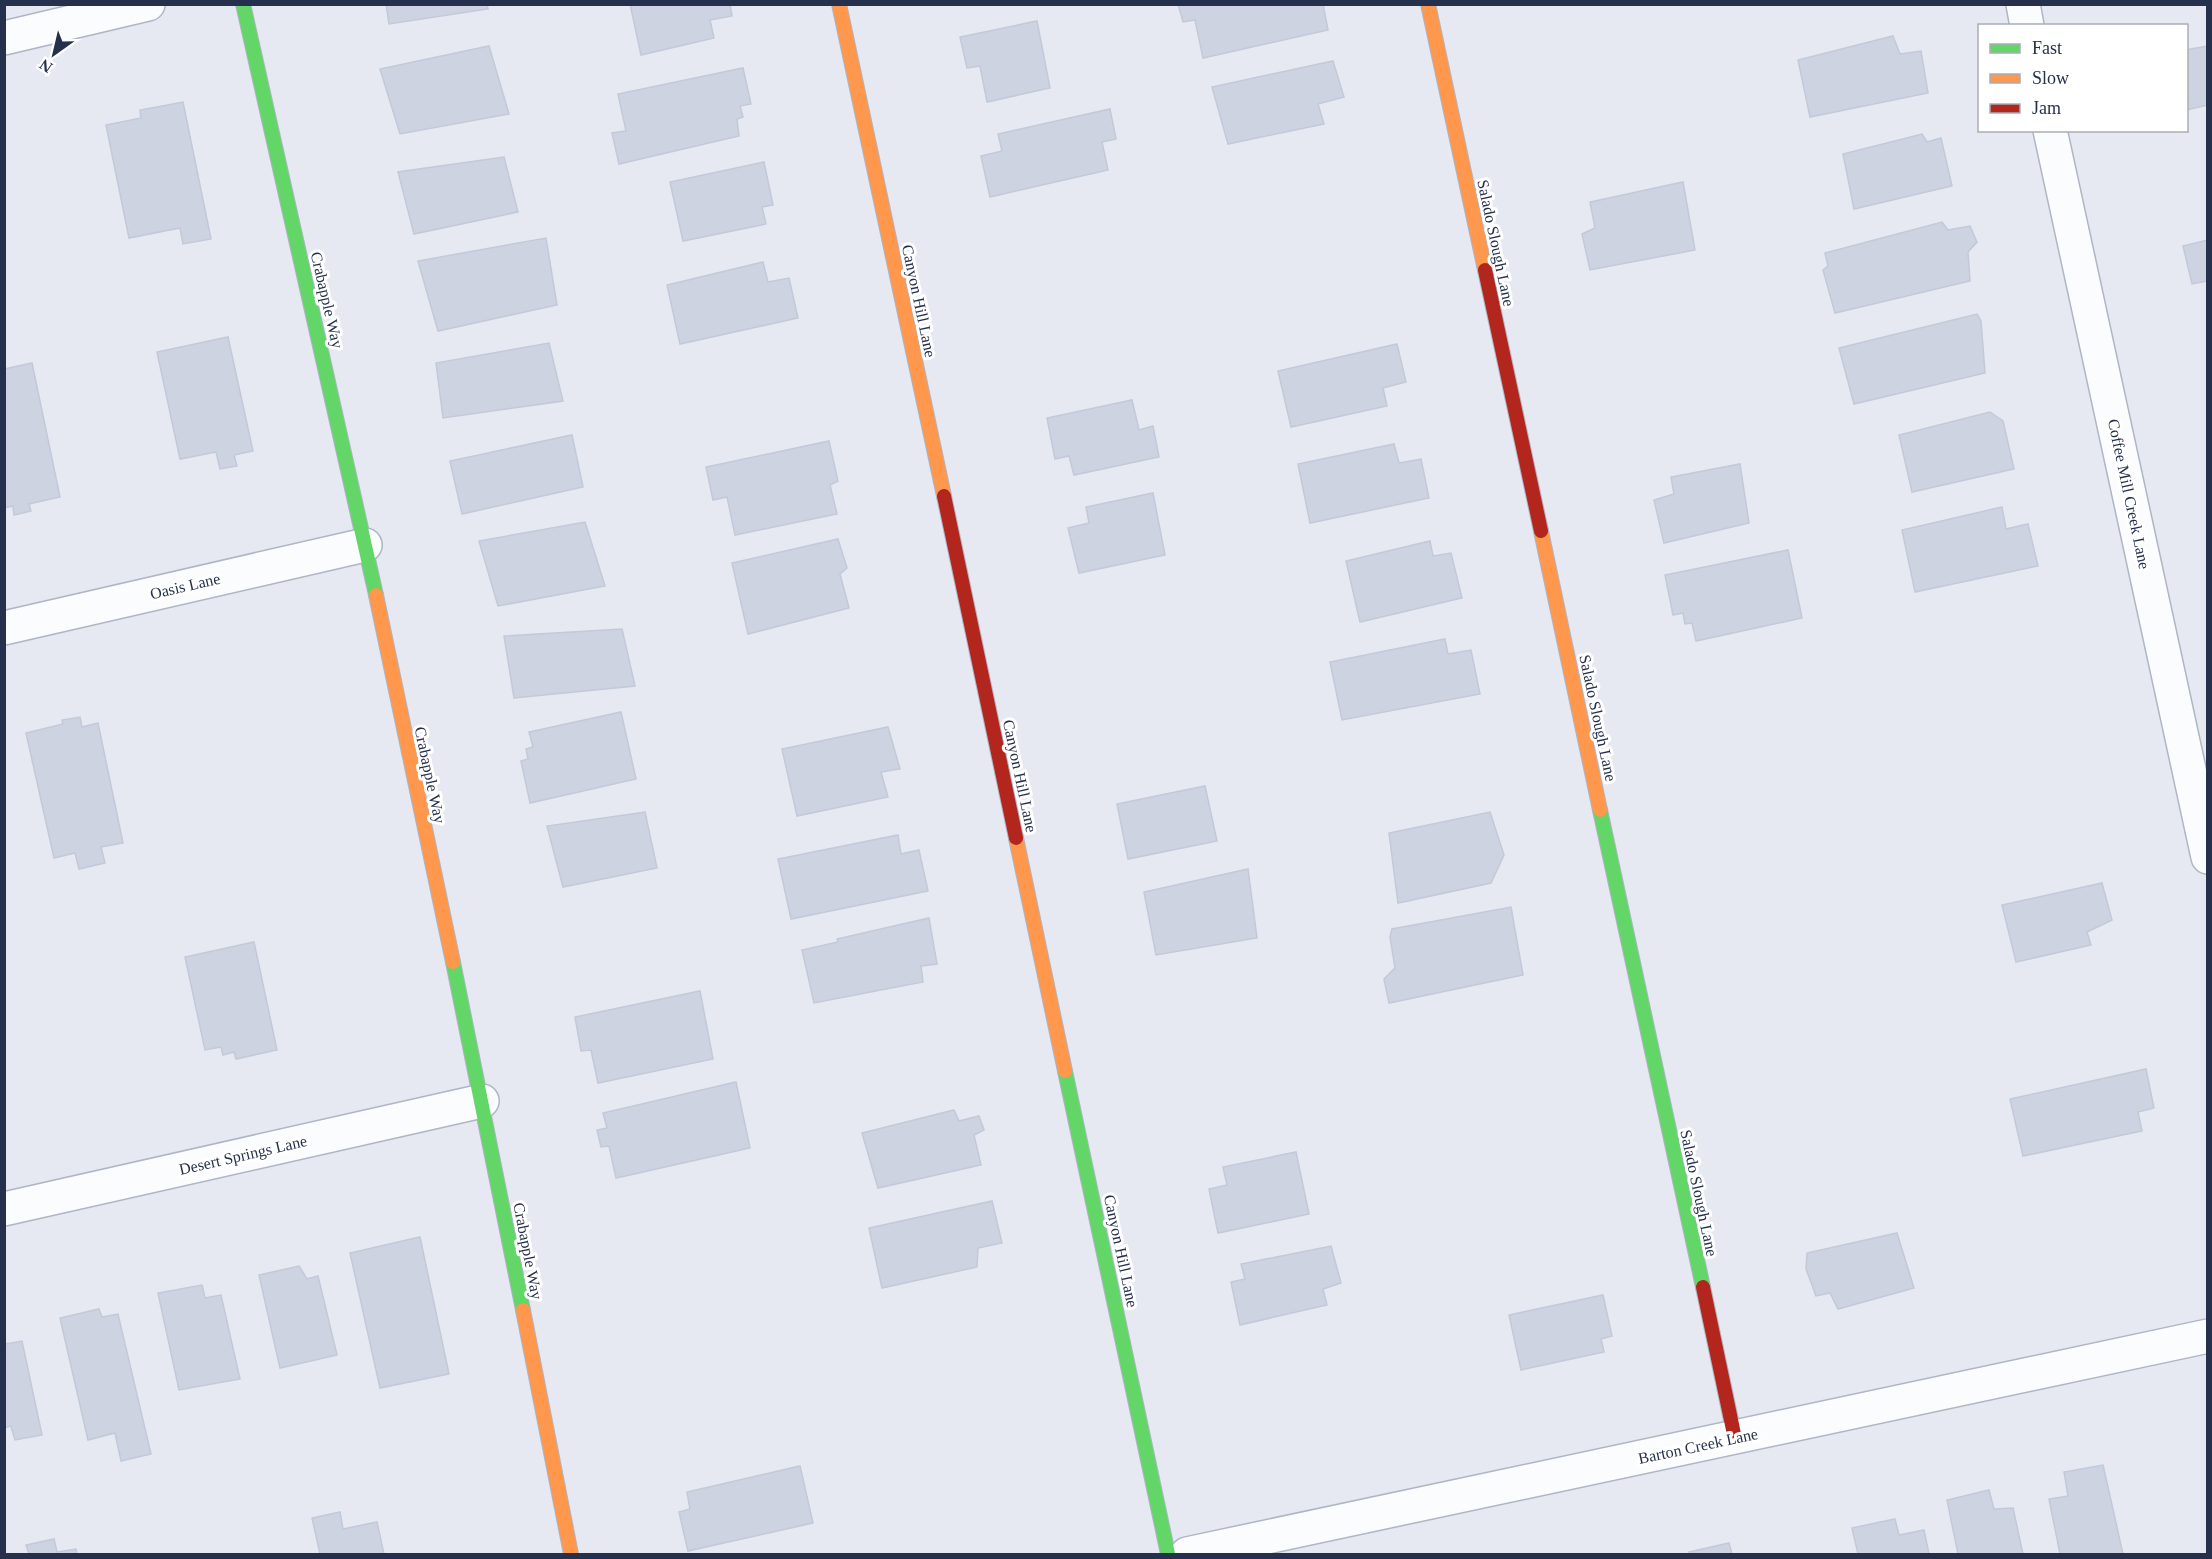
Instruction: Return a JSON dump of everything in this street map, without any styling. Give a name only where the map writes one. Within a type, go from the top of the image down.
[{"type":"street","points":[[4,38],[148,4]]},
{"type":"street","name":"Crabapple Way","points":[[243,4],[365,545],[482,1101],[571,1554]]},
{"type":"street","name":"Canyon Hill Lane","points":[[839,4],[1168,1554]]},
{"type":"street","name":"Salado Slough Lane","points":[[1428,4],[1735,1439]]},
{"type":"street","points":[[2022,4],[2027,24]]},
{"type":"street","name":"Coffee Mill Creek Lane","points":[[2050,132],[2208,857]]},
{"type":"street","name":"Oasis Lane","points":[[4,627],[365,545]]},
{"type":"street","name":"Desert Springs Lane","points":[[4,1209],[482,1101]]},
{"type":"street","name":"Barton Creek Lane","points":[[1187,1554],[1735,1439],[2208,1336]]},
{"type":"building","points":[[386,4],[487,4],[488,9],[389,24]]},
{"type":"building","points":[[630,4],[730,4],[732,16],[710,20],[714,38],[641,55]]},
{"type":"building","points":[[1178,4],[1323,4],[1328,30],[1203,58],[1195,20],[1183,22]]},
{"type":"building","points":[[1037,21],[1050,88],[987,102],[980,66],[967,68],[960,37]]},
{"type":"building","points":[[1893,36],[1900,54],[1921,51],[1928,93],[1810,117],[1798,60]]},
{"type":"building","points":[[489,46],[509,114],[400,134],[380,69]]},
{"type":"building","points":[[2208,46],[2208,105],[2188,110],[2188,50]]},
{"type":"building","points":[[1333,61],[1344,97],[1318,104],[1324,124],[1228,144],[1212,87]]},
{"type":"building","points":[[743,68],[751,104],[740,106],[743,117],[737,119],[739,136],[619,164],[612,133],[626,131],[618,94]]},
{"type":"building","points":[[183,102],[211,239],[183,244],[180,228],[129,238],[106,125],[141,118],[140,110]]},
{"type":"building","points":[[1110,109],[1116,139],[1102,142],[1108,170],[990,197],[981,156],[1002,151],[998,134]]},
{"type":"building","points":[[1922,134],[1927,142],[1941,138],[1952,186],[1854,209],[1843,154]]},
{"type":"building","points":[[504,157],[518,212],[414,234],[398,172]]},
{"type":"building","points":[[764,162],[773,205],[762,207],[766,224],[683,241],[670,182]]},
{"type":"building","points":[[1683,182],[1695,250],[1590,270],[1582,234],[1595,228],[1590,202]]},
{"type":"building","points":[[1942,222],[1948,230],[1970,226],[1977,242],[1968,252],[1970,281],[1835,313],[1823,270],[1828,266],[1825,253]]},
{"type":"building","points":[[546,238],[557,305],[438,331],[418,261]]},
{"type":"building","points":[[2208,240],[2208,281],[2192,284],[2183,246]]},
{"type":"building","points":[[763,262],[768,282],[789,278],[798,318],[680,344],[667,285]]},
{"type":"building","points":[[1977,314],[1981,321],[1985,373],[1854,404],[1839,348]]},
{"type":"building","points":[[228,337],[253,451],[234,455],[237,466],[220,469],[216,452],[180,459],[157,352]]},
{"type":"building","points":[[549,343],[563,401],[443,418],[436,363]]},
{"type":"building","points":[[1397,344],[1406,382],[1383,388],[1387,406],[1291,427],[1278,371]]},
{"type":"building","points":[[32,363],[60,497],[29,504],[31,511],[14,515],[13,506],[4,508],[4,369]]},
{"type":"building","points":[[1132,400],[1139,430],[1153,426],[1159,457],[1074,475],[1069,456],[1055,459],[1047,418]]},
{"type":"building","points":[[1990,412],[2003,421],[2014,469],[1912,492],[1899,435]]},
{"type":"building","points":[[572,435],[583,487],[462,514],[450,461]]},
{"type":"building","points":[[829,441],[838,481],[830,485],[837,514],[735,535],[727,497],[713,500],[706,467]]},
{"type":"building","points":[[1394,444],[1399,463],[1421,459],[1429,498],[1310,523],[1298,464]]},
{"type":"building","points":[[1740,464],[1749,523],[1664,543],[1654,500],[1674,494],[1671,477]]},
{"type":"building","points":[[1153,493],[1165,555],[1079,573],[1068,528],[1089,523],[1086,507]]},
{"type":"building","points":[[2002,507],[2006,529],[2028,524],[2038,566],[1915,592],[1902,530]]},
{"type":"building","points":[[585,522],[605,586],[498,606],[479,541]]},
{"type":"building","points":[[838,539],[847,568],[840,574],[849,608],[748,634],[732,563]]},
{"type":"building","points":[[1430,541],[1433,556],[1451,553],[1462,598],[1360,622],[1346,561]]},
{"type":"building","points":[[1788,550],[1802,618],[1696,641],[1692,623],[1685,624],[1683,613],[1673,615],[1665,575]]},
{"type":"building","points":[[622,629],[635,686],[514,698],[504,636]]},
{"type":"building","points":[[1445,639],[1448,654],[1471,650],[1480,694],[1342,720],[1330,662]]},
{"type":"building","points":[[621,712],[636,779],[530,803],[521,761],[528,759],[526,749],[533,747],[529,732]]},
{"type":"building","points":[[80,717],[82,727],[98,723],[123,843],[101,847],[105,863],[79,869],[75,853],[54,858],[26,733],[63,724],[62,720]]},
{"type":"building","points":[[888,727],[900,769],[881,772],[888,797],[797,816],[782,749]]},
{"type":"building","points":[[1205,786],[1217,841],[1128,859],[1117,804]]},
{"type":"building","points":[[645,812],[657,868],[563,887],[547,826]]},
{"type":"building","points":[[1490,812],[1504,855],[1491,883],[1398,903],[1389,833]]},
{"type":"building","points":[[898,835],[901,854],[919,850],[928,891],[791,919],[778,859]]},
{"type":"building","points":[[1248,869],[1257,938],[1156,955],[1144,892]]},
{"type":"building","points":[[2102,883],[2112,920],[2087,932],[2091,945],[2016,962],[2002,905]]},
{"type":"building","points":[[1511,907],[1523,975],[1389,1003],[1384,979],[1395,968],[1390,937],[1392,929]]},
{"type":"building","points":[[929,918],[937,964],[921,966],[923,982],[814,1003],[802,950],[838,942],[837,939]]},
{"type":"building","points":[[254,942],[277,1050],[236,1059],[234,1052],[223,1055],[221,1047],[205,1050],[185,957]]},
{"type":"building","points":[[700,991],[713,1059],[598,1083],[591,1050],[581,1051],[575,1017]]},
{"type":"building","points":[[2146,1069],[2154,1108],[2138,1112],[2142,1131],[2023,1156],[2010,1099]]},
{"type":"building","points":[[736,1082],[750,1148],[616,1178],[609,1146],[601,1147],[597,1130],[607,1128],[603,1113]]},
{"type":"building","points":[[954,1110],[959,1121],[979,1116],[984,1130],[974,1135],[981,1165],[878,1188],[862,1133]]},
{"type":"building","points":[[1296,1152],[1309,1214],[1218,1233],[1209,1189],[1227,1185],[1223,1167]]},
{"type":"building","points":[[992,1201],[1002,1243],[978,1248],[977,1267],[882,1288],[869,1228]]},
{"type":"building","points":[[1897,1233],[1914,1288],[1838,1309],[1830,1293],[1816,1296],[1806,1269],[1807,1253]]},
{"type":"building","points":[[420,1237],[449,1374],[380,1388],[350,1253]]},
{"type":"building","points":[[1331,1246],[1341,1283],[1323,1289],[1327,1305],[1240,1325],[1231,1282],[1245,1279],[1241,1264]]},
{"type":"building","points":[[299,1266],[307,1279],[318,1276],[337,1355],[280,1368],[259,1275]]},
{"type":"building","points":[[202,1285],[205,1298],[221,1295],[240,1379],[179,1390],[158,1293]]},
{"type":"building","points":[[1603,1295],[1612,1336],[1601,1339],[1604,1352],[1521,1370],[1509,1315]]},
{"type":"building","points":[[99,1309],[102,1317],[118,1314],[151,1454],[121,1461],[115,1433],[88,1440],[60,1318]]},
{"type":"building","points":[[4,1336],[6,1344],[22,1341],[42,1435],[15,1440],[11,1426],[4,1428]]},
{"type":"building","points":[[2103,1465],[2123,1554],[2060,1554],[2049,1499],[2068,1496],[2064,1472]]},
{"type":"building","points":[[800,1466],[813,1523],[688,1551],[679,1512],[690,1509],[687,1492]]},
{"type":"building","points":[[1989,1490],[1994,1509],[2013,1508],[2023,1554],[1958,1554],[1947,1500]]},
{"type":"building","points":[[340,1512],[343,1529],[377,1522],[384,1554],[320,1554],[312,1518]]},
{"type":"building","points":[[1895,1519],[1899,1535],[1924,1530],[1929,1554],[1858,1554],[1852,1528]]},
{"type":"building","points":[[54,1539],[57,1552],[76,1549],[77,1554],[29,1554],[26,1545]]},
{"type":"building","points":[[1729,1543],[1732,1554],[1690,1554],[1689,1552]]},
{"type":"traffic: fast","points":[[243,4],[376,595]]},
{"type":"traffic: fast","points":[[1600,810],[1703,1287]]},
{"type":"traffic: fast","points":[[453,962],[523,1310]]},
{"type":"traffic: fast","points":[[1065,1071],[1168,1554]]},
{"type":"traffic: slow","points":[[839,4],[944,496]]},
{"type":"traffic: slow","points":[[1428,4],[1485,270]]},
{"type":"traffic: slow","points":[[1541,531],[1600,810]]},
{"type":"traffic: slow","points":[[376,595],[453,962]]},
{"type":"traffic: slow","points":[[1016,838],[1065,1071]]},
{"type":"traffic: slow","points":[[523,1310],[571,1554]]},
{"type":"traffic: jam","points":[[1485,270],[1541,531]]},
{"type":"traffic: jam","points":[[944,496],[1016,838]]},
{"type":"traffic: jam","points":[[1703,1287],[1735,1439]]}]
